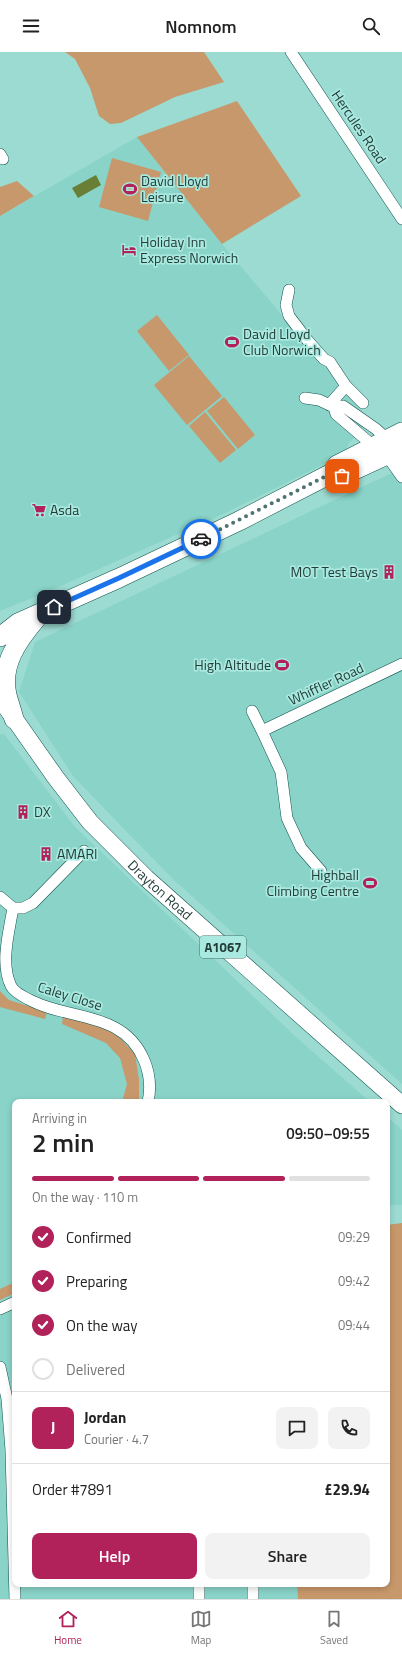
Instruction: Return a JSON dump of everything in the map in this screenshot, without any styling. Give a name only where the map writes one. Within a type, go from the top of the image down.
[{"type":"highway","points":[[0,637],[18,623],[232,525],[332,473],[337,465],[393,448]]},
{"type":"highway","points":[[0,624],[41,613]]},
{"type":"highway","points":[[7,717],[6,678],[10,654],[20,638],[41,613]]},
{"type":"main road","name":"Drayton Road","points":[[0,698],[7,717],[90,822],[146,878],[402,1105]]},
{"type":"street","name":"Hercules Road","points":[[291,52],[402,219]]},
{"type":"street","points":[[289,290],[286,305],[289,316],[308,341],[324,358],[330,362],[346,386],[363,403]]},
{"type":"street","points":[[332,406],[346,386]]},
{"type":"street","points":[[305,398],[319,400],[332,406],[343,406],[376,429],[393,448],[394,464],[402,477]]},
{"type":"street","points":[[332,406],[336,414],[393,448]]},
{"type":"street","name":"Whiffler Road","points":[[262,730],[402,664]]},
{"type":"street","points":[[252,711],[281,772],[287,818],[301,848],[321,871]]},
{"type":"street","points":[[0,897],[13,908],[23,908],[33,903],[84,851]]},
{"type":"street","name":"Caley Close","points":[[13,908],[6,962],[11,987],[20,995],[34,1002],[110,1024],[127,1035],[140,1052],[147,1067],[150,1084],[148,1099]]},
{"type":"street","points":[[0,1309],[12,1303]]},
{"type":"street","points":[[0,1367],[6,1388],[8,1409],[12,1518]]},
{"type":"street","points":[[15,1587],[15,1599]]},
{"type":"street","points":[[199,1587],[199,1599]]},
{"type":"street","points":[[253,1587],[253,1599]]},
{"type":"shaded area","points":[[65,52],[204,52],[224,82],[175,97],[121,123],[110,124],[99,116],[90,88],[75,59]]},
{"type":"shaded area","points":[[237,101],[301,196],[222,244],[137,137]]},
{"type":"shaded area","points":[[137,137],[222,244],[370,420],[349,443],[344,454],[223,514],[47,592],[0,611],[0,216]]},
{"type":"shaded area","name":"David Lloyd Leisure","points":[[112,158],[161,172],[148,221],[99,207]]},
{"type":"shaded area","points":[[96,175],[101,185],[78,198],[72,188]]},
{"type":"shaded area","points":[[17,181],[34,196],[0,216],[0,187]]},
{"type":"shaded area","points":[[157,315],[189,355],[169,371],[137,331]]},
{"type":"shaded area","points":[[189,356],[222,396],[187,425],[154,385]]},
{"type":"shaded area","points":[[224,397],[255,435],[238,449],[207,411]]},
{"type":"shaded area","points":[[205,412],[236,450],[220,463],[189,426]]},
{"type":"shaded area","points":[[402,468],[402,1084],[174,880],[126,831],[73,776],[19,692],[35,642]]},
{"type":"shaded area","points":[[0,734],[4,734],[75,827],[296,1037],[367,1099],[12,1099],[12,1587],[297,1587],[298,1599],[0,1599]]},
{"type":"shaded area","points":[[0,991],[9,1000],[47,1012],[45,1019],[0,1007]]},
{"type":"shaded area","points":[[63,1017],[99,1026],[118,1036],[135,1054],[139,1079],[139,1099],[123,1099],[127,1084],[120,1058],[106,1043],[62,1024]]},
{"type":"shaded area","points":[[390,1120],[402,1130],[402,1205],[390,1205]]},
{"type":"shaded area","points":[[402,1223],[402,1599],[298,1599],[297,1587],[390,1587],[390,1225]]},
{"type":"shaded area","points":[[12,1283],[12,1294],[0,1300],[0,1289]]},
{"type":"way so far","points":[[201,539],[332,473],[342,476]]},
{"type":"place","name":"David Lloyd Leisure","points":[[130,189]]},
{"type":"place","name":"Holiday Inn Express Norwich","points":[[129,250]]},
{"type":"place","name":"David Lloyd Club Norwich","points":[[232,342]]},
{"type":"place","name":"Asda","points":[[39,510]]},
{"type":"place","name":"MOT Test Bays","points":[[389,572]]},
{"type":"place","name":"High Altitude","points":[[282,665]]},
{"type":"place","name":"DX","points":[[23,812]]},
{"type":"place","name":"AMARI","points":[[46,854]]},
{"type":"place","name":"Highball Climbing Centre","points":[[370,883]]},
{"type":"route","points":[[54,607],[201,539]]}]
